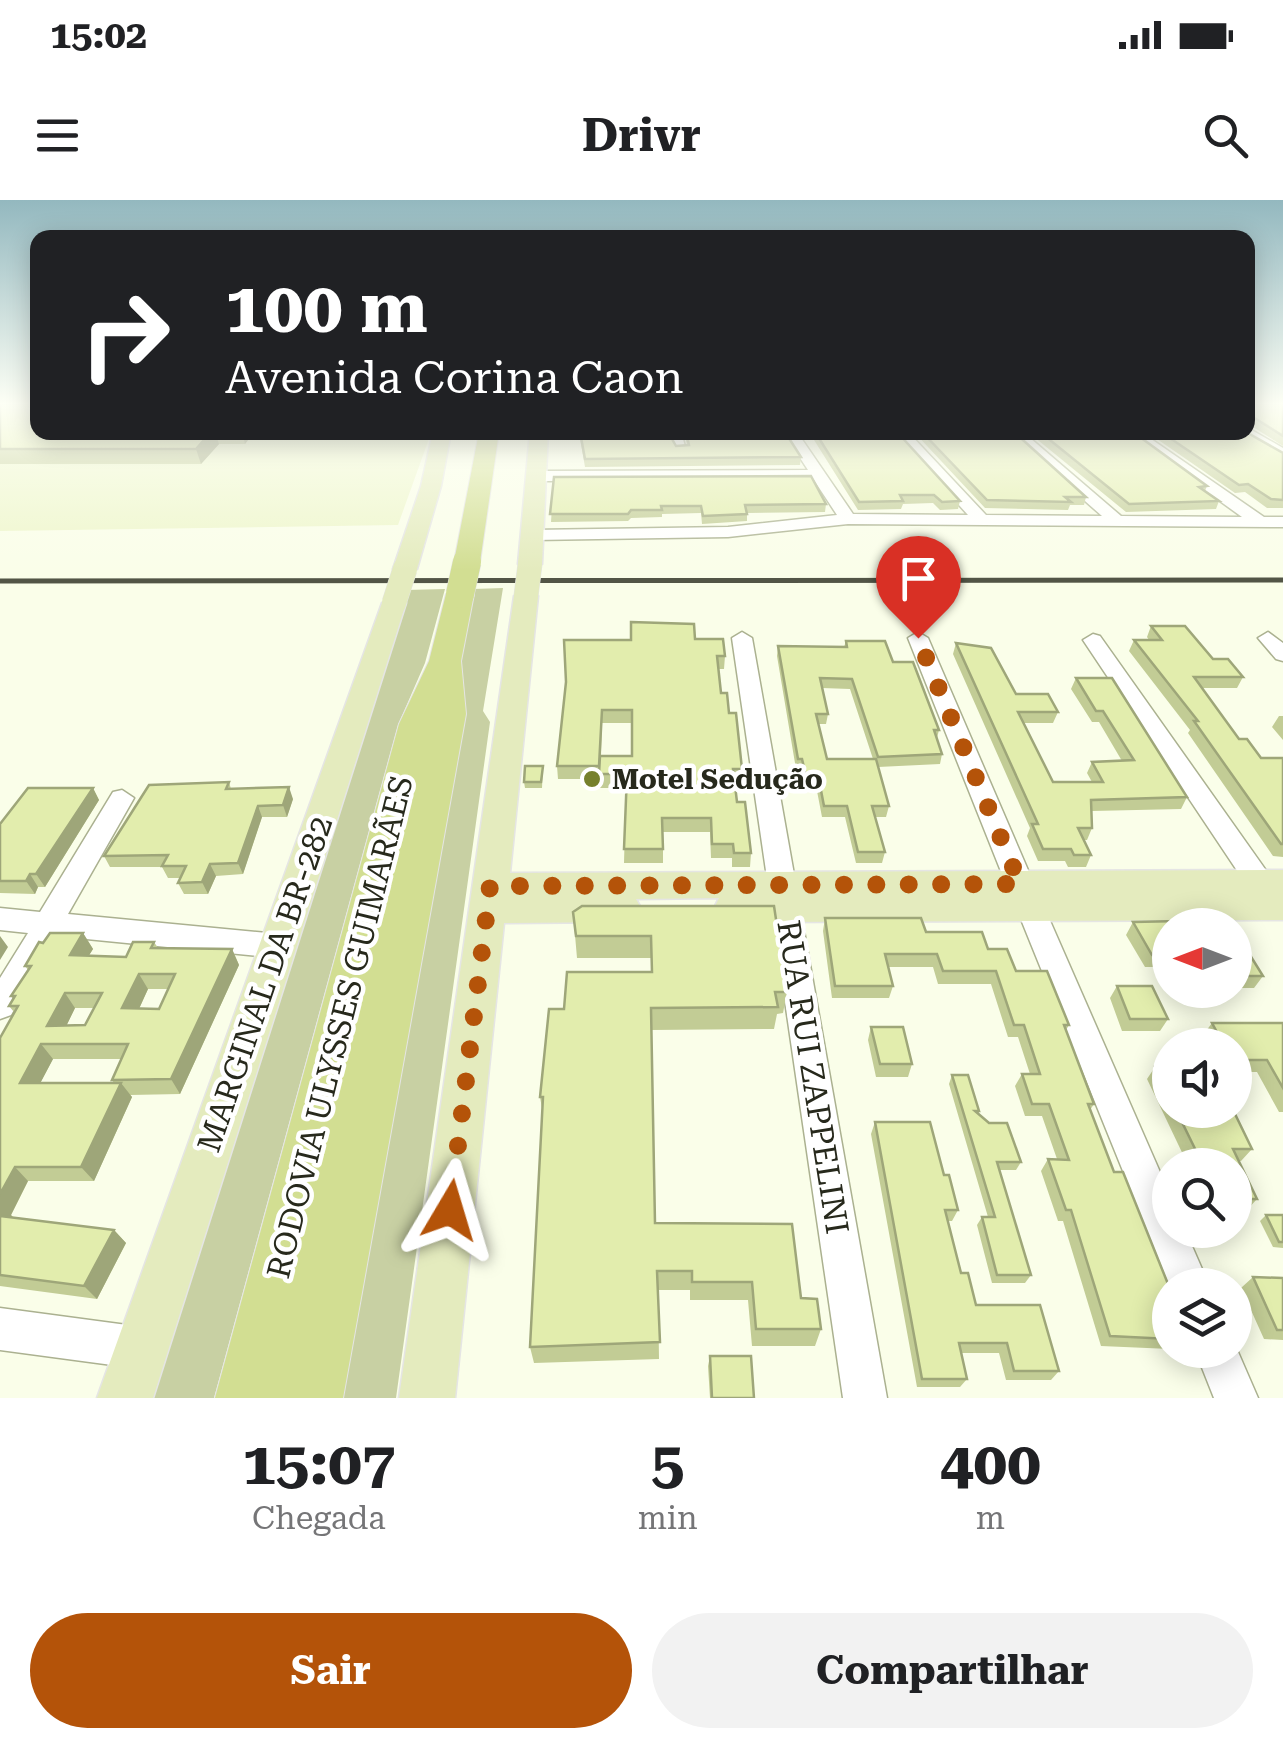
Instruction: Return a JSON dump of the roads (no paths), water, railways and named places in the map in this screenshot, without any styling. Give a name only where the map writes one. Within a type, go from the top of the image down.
[{"type":"highway","name":"RODOVIA ULYSSES GUIMARÃES","points":[[246,1398],[416,724],[445,660],[484,460]]},
{"type":"highway","name":"RODOVIA ULYSSES GUIMARÃES","points":[[312,1398],[449,714],[445,660]]},
{"type":"main road","name":"MARGINAL DA BR-282","points":[[124,1398],[400,586],[436,460]]},
{"type":"main road","points":[[427,1398],[530,564],[538,460]]},
{"type":"main road","points":[[489,898],[1025,895],[1277,899]]},
{"type":"street","points":[[808,460],[848,518]]},
{"type":"street","points":[[926,460],[981,518]]},
{"type":"street","points":[[1047,460],[1116,519]]},
{"type":"street","points":[[1171,460],[1259,521]]},
{"type":"street","points":[[538,476],[819,476]]},
{"type":"street","points":[[533,536],[728,532],[848,518],[1283,522]]},
{"type":"street","name":"RUA RUI ZAPPELINI","points":[[742,638],[865,1398]]},
{"type":"street","points":[[918,638],[1181,1268]]},
{"type":"street","points":[[1268,638],[1283,655]]},
{"type":"street","points":[[1093,640],[1277,899]]},
{"type":"street","points":[[0,1006],[122,798]]},
{"type":"street","points":[[0,919],[278,946]]},
{"type":"street","points":[[0,1329],[142,1348]]},
{"type":"street","points":[[1224,1368],[1236,1398]]},
{"type":"railway","points":[[0,581],[1283,580]]},
{"type":"place","name":"Motel Sedução","points":[[592,779]]}]
